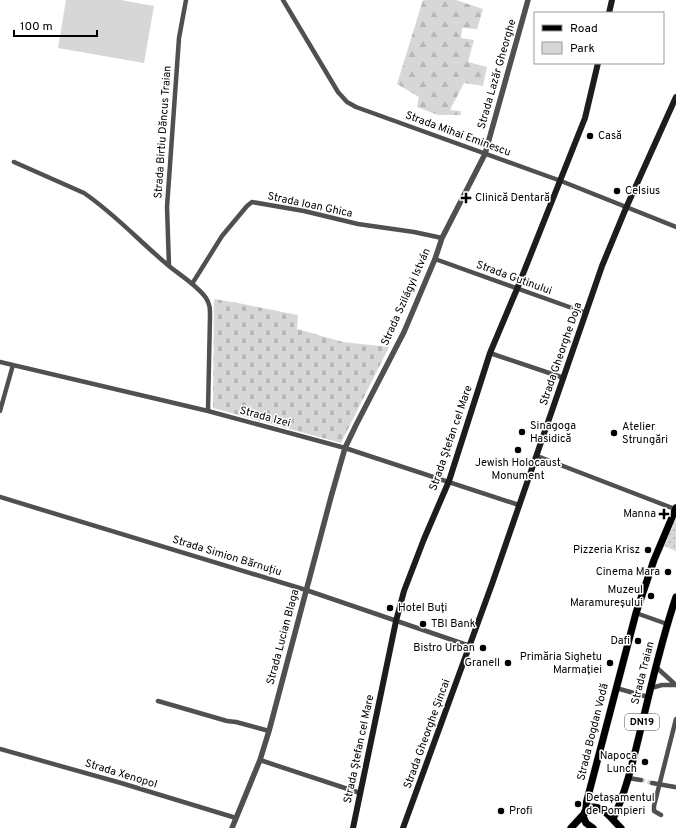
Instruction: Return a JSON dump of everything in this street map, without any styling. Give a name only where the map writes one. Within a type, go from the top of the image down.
[{"type":"main road","points":[[609,12],[612,0]]},
{"type":"main road","name":"Strada Ștefan cel Mare","points":[[353,828],[396,620],[404,591],[449,482],[490,353],[561,181],[585,118],[598,64]]},
{"type":"main road","name":"Strada Gheorghe Doja","points":[[470,646],[602,266],[626,208],[676,97]]},
{"type":"main road","name":"DN19","points":[[636,613],[654,560],[676,509]]},
{"type":"main road","name":"DN19","points":[[668,624],[675,606],[676,597]]},
{"type":"main road","name":"Strada Bogdan Vodă","points":[[585,812],[636,613]]},
{"type":"main road","name":"Strada Traian","points":[[613,823],[628,778],[668,624]]},
{"type":"main road","name":"Strada Gheorghe Șincai","points":[[403,828],[470,646]]},
{"type":"main road","points":[[571,828],[585,812],[593,807],[607,813],[613,823],[621,828]]},
{"type":"main road","points":[[585,812],[586,823],[593,828]]},
{"type":"street","name":"Strada Birtiu Dăncus Traian","points":[[169,266],[167,207],[179,38],[186,0]]},
{"type":"street","name":"Strada Mihai Eminescu","points":[[283,0],[338,92],[347,102],[356,107],[561,181],[676,227]]},
{"type":"street","name":"Strada Lazăr Gheorghe","points":[[485,154],[528,0]]},
{"type":"street","name":"Strada Szilágyi István","points":[[345,448],[404,332],[435,259],[442,238],[485,154]]},
{"type":"street","points":[[14,162],[84,193],[105,208],[169,266],[206,297],[210,305],[208,411]]},
{"type":"street","name":"Strada Ioan Ghica","points":[[192,284],[222,236],[252,202],[304,211],[358,224],[414,232],[442,238]]},
{"type":"street","name":"Strada Gutinului","points":[[435,259],[586,313]]},
{"type":"street","points":[[490,353],[564,378]]},
{"type":"street","name":"Strada Izei","points":[[0,362],[208,411],[345,448],[519,505]]},
{"type":"street","points":[[0,411],[13,365]]},
{"type":"street","name":"Strada Lucian Blaga","points":[[232,828],[260,760],[269,731],[330,497],[345,448]]},
{"type":"street","points":[[537,456],[676,509]]},
{"type":"street","name":"Strada Simion Bărnuțiu","points":[[0,497],[306,590],[470,646]]},
{"type":"street","points":[[636,613],[668,624]]},
{"type":"street","points":[[656,667],[676,685]]},
{"type":"street","points":[[651,688],[662,685],[676,685]]},
{"type":"street","points":[[616,688],[648,698]]},
{"type":"street","points":[[158,701],[227,721],[269,731]]},
{"type":"street","points":[[661,815],[654,811],[654,806],[676,719]]},
{"type":"street","name":"Strada Xenopol","points":[[0,749],[121,783],[236,818]]},
{"type":"street","points":[[260,760],[360,793]]},
{"type":"street","points":[[628,778],[641,780]]},
{"type":"street","points":[[652,783],[676,786]]},
{"type":"green space","points":[[66,0],[121,0],[154,6],[144,63],[58,48]]},
{"type":"green space","points":[[423,0],[456,0],[483,9],[477,29],[462,28],[461,38],[474,40],[468,62],[487,67],[483,86],[464,83],[450,110],[461,111],[461,115],[438,115],[417,107],[419,97],[397,84]]},
{"type":"green space","points":[[214,299],[298,315],[297,329],[343,342],[389,347],[341,443],[213,408]]},
{"type":"green space","points":[[676,519],[676,551],[664,546]]},
{"type":"tunnel","points":[[641,780],[652,783]]},
{"type":"place","name":"Casă","points":[[590,136]]},
{"type":"place","name":"Celsius","points":[[617,191]]},
{"type":"place","name":"Clinică Dentară","points":[[466,198]]},
{"type":"place","name":"Sinagoga Hasidică","points":[[522,432]]},
{"type":"place","name":"Atelier Strungări","points":[[614,433]]},
{"type":"place","name":"Jewish Holocaust Monument","points":[[518,450]]},
{"type":"place","name":"Manna","points":[[664,514]]},
{"type":"place","name":"Pizzeria Krisz","points":[[648,550]]},
{"type":"place","name":"Cinema Mara","points":[[668,572]]},
{"type":"place","name":"Muzeul Maramureșului","points":[[651,596]]},
{"type":"place","name":"Hotel Buți","points":[[390,608]]},
{"type":"place","name":"TBI Bank","points":[[423,624]]},
{"type":"place","name":"Dafi","points":[[638,641]]},
{"type":"place","name":"Bistro Urban","points":[[483,648]]},
{"type":"place","name":"Granell","points":[[508,663]]},
{"type":"place","name":"Primăria Sighetu Marmației","points":[[610,663]]},
{"type":"place","name":"Napoca Lunch","points":[[645,762]]},
{"type":"place","name":"Detașamentul de Pompieri","points":[[578,804]]},
{"type":"place","name":"Profi","points":[[501,811]]}]
